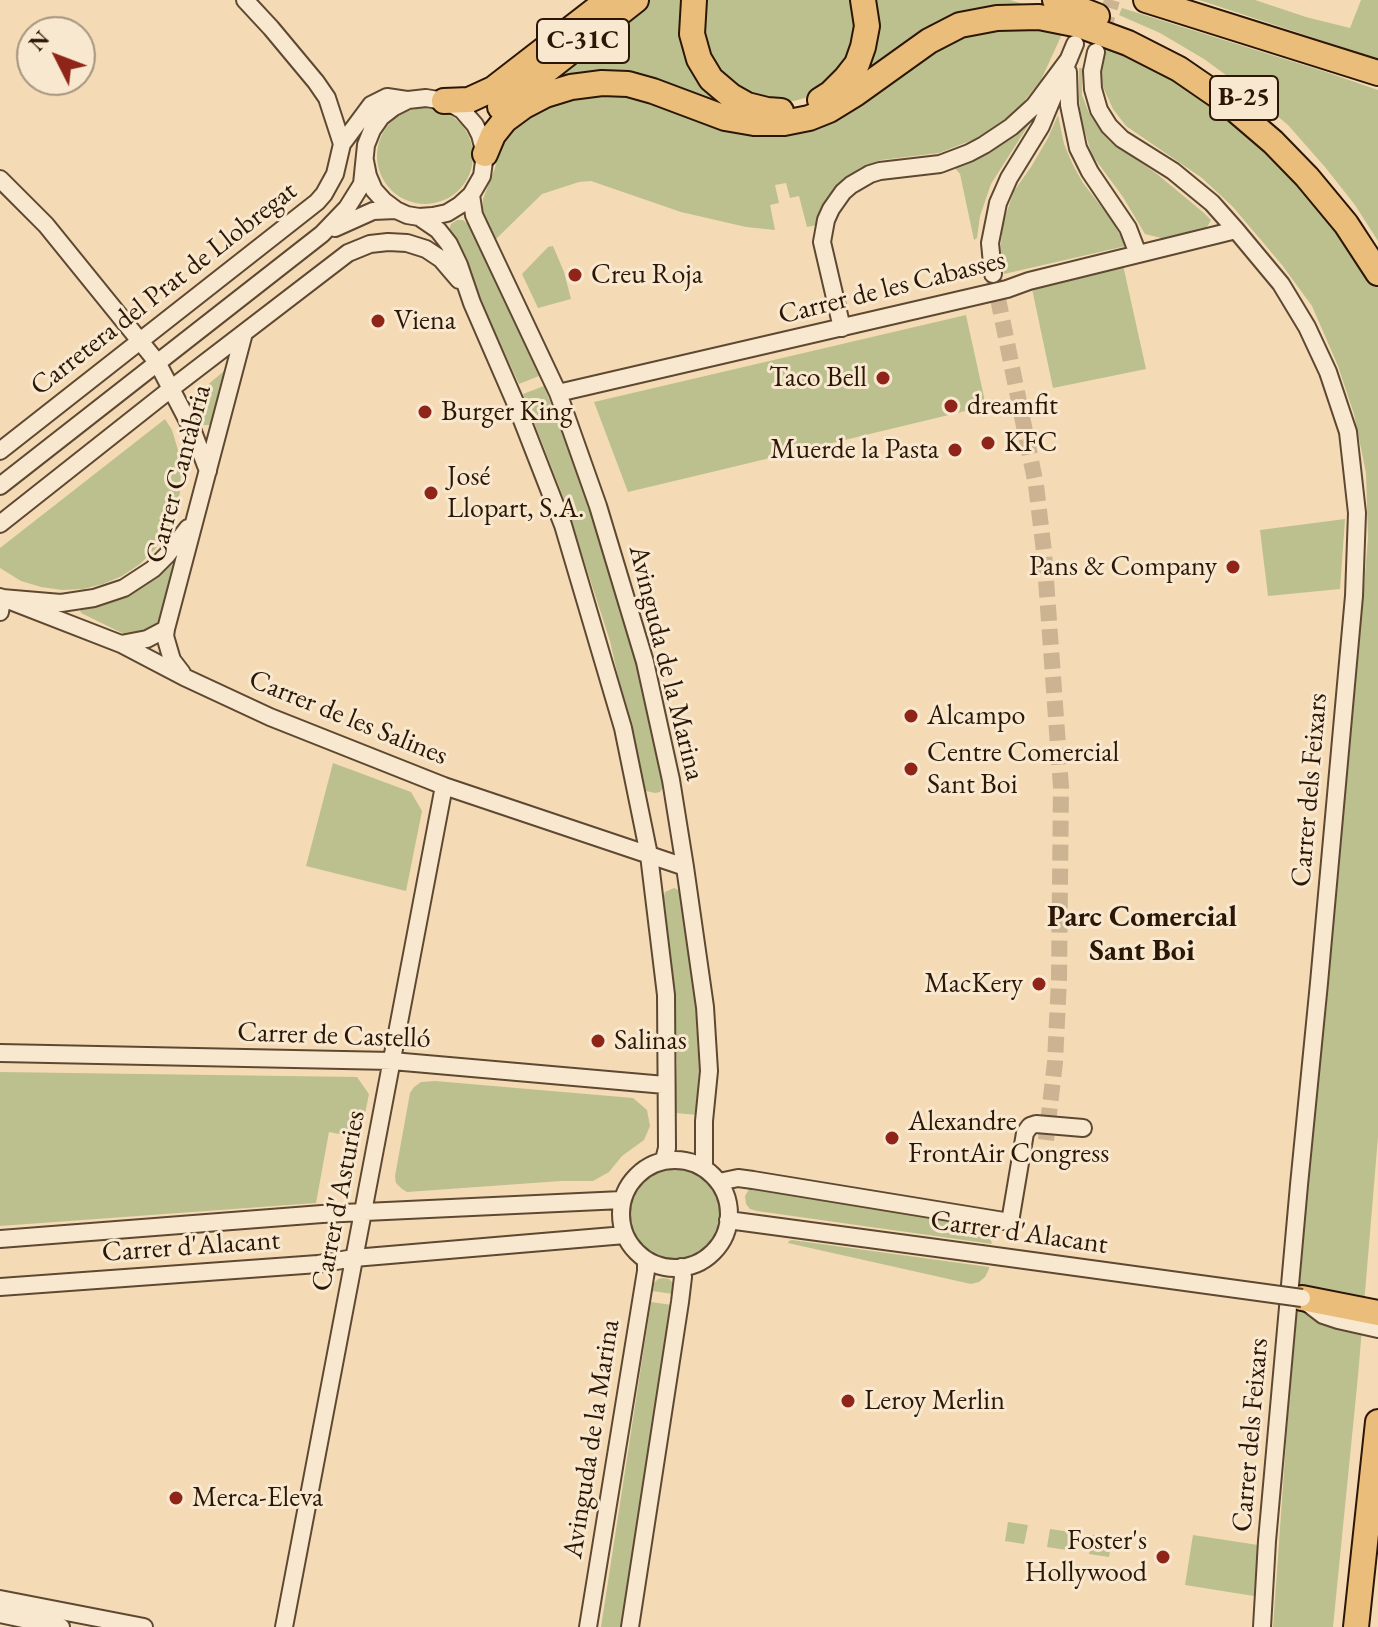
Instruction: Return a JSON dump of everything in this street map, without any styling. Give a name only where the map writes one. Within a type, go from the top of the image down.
[{"type":"highway","points":[[521,68],[545,42],[593,0]]},
{"type":"highway","name":"C-31C","points":[[444,101],[469,100],[493,89],[608,0]]},
{"type":"highway","name":"C-31C","points":[[482,144],[493,113],[636,0]]},
{"type":"highway","points":[[694,0],[692,34],[699,59],[711,79],[747,105],[784,111],[801,108],[831,93],[857,64],[867,26],[863,0]]},
{"type":"highway","name":"B-25","points":[[1055,0],[1135,31],[1230,86],[1286,135],[1344,204],[1378,262]]},
{"type":"highway","name":"B-25","points":[[1146,0],[1378,73]]},
{"type":"highway","points":[[482,144],[505,120],[545,95],[571,87],[602,83],[628,84],[725,118],[754,123],[784,123],[809,118],[855,94],[929,41],[960,25],[997,18],[1039,17],[1079,25],[1128,43],[1179,69],[1224,100],[1273,142],[1307,177],[1346,224],[1378,273]]},
{"type":"highway","points":[[1302,1298],[1378,1313]]},
{"type":"highway","points":[[1356,1627],[1378,1422]]},
{"type":"street","points":[[245,0],[327,98],[342,144]]},
{"type":"street","points":[[1072,51],[1069,105],[1078,148],[1090,172],[1128,228],[1138,254]]},
{"type":"street","points":[[993,274],[990,243],[998,203],[1009,178],[1041,126],[1072,51]]},
{"type":"street","points":[[842,328],[822,242],[826,220],[843,192],[870,174],[940,164],[984,145],[1011,127],[1034,106],[1072,51]]},
{"type":"street","name":"Carrer dels Feixars","points":[[1096,52],[1092,71],[1093,89],[1099,110],[1109,126],[1122,139],[1173,171],[1236,230],[1281,284],[1307,327],[1328,372],[1348,432],[1357,513],[1354,596],[1267,1541],[1262,1627]]},
{"type":"street","name":"Carretera del Prat de Llobregat","points":[[0,451],[317,202],[335,174],[342,144],[371,105],[387,97],[408,100]]},
{"type":"street","points":[[0,486],[322,234],[347,208],[362,184],[366,145],[372,130],[381,117],[394,107],[408,100],[426,98],[444,101],[462,110],[475,125],[482,144],[482,176],[471,195],[460,205],[447,213],[419,217],[396,210],[373,211],[322,234]]},
{"type":"street","points":[[365,161],[374,190],[396,210]]},
{"type":"street","points":[[0,179],[46,225],[157,362],[192,429],[208,471]]},
{"type":"street","name":"Avinguda de la Marina","points":[[471,195],[474,215],[558,393],[598,506],[645,662],[671,780],[706,1022],[709,1071],[704,1121],[704,1168]]},
{"type":"street","name":"Avinguda de la Marina","points":[[419,217],[443,235],[459,265],[515,402],[563,525],[623,728],[649,855],[666,995],[667,1148],[664,1160]]},
{"type":"street","name":"Carrer de les Cabasses","points":[[558,393],[1007,289],[1236,230]]},
{"type":"street","name":"Avinguda de la Marina","points":[[244,333],[348,253],[370,244],[407,243],[426,249],[441,259],[466,287]]},
{"type":"street","points":[[0,524],[244,333]]},
{"type":"street","name":"Carrer Cantàbria","points":[[184,677],[172,660],[166,629],[244,333]]},
{"type":"street","points":[[1,602],[61,603],[94,598],[124,588],[153,569],[192,523]]},
{"type":"street","name":"Carrer de les Salines","points":[[1,602],[121,644],[270,717],[444,786],[685,867]]},
{"type":"street","points":[[121,644],[147,639],[166,629]]},
{"type":"street","name":"Carrer d'Asturies","points":[[284,1627],[444,786]]},
{"type":"street","name":"Carrer de Castelló","points":[[0,1053],[392,1061],[665,1085]]},
{"type":"street","name":"Carrer d'Alacant","points":[[719,1182],[738,1178],[753,1180],[1010,1222],[1025,1133],[1030,1126],[1083,1128]]},
{"type":"street","points":[[664,1160],[685,1160],[704,1168],[719,1182],[727,1198],[728,1220],[724,1236],[715,1250],[697,1263],[665,1267],[646,1260],[631,1246],[625,1235],[621,1217],[622,1200],[627,1188],[647,1167],[664,1160]]},
{"type":"street","name":"Carrer d'Alacant","points":[[0,1239],[364,1212],[622,1200]]},
{"type":"street","name":"Carrer d'Alacant","points":[[728,1220],[1302,1298]]},
{"type":"street","name":"Carrer d'Alacant","points":[[0,1287],[318,1264],[354,1258],[625,1235]]},
{"type":"street","name":"Avinguda de la Marina","points":[[588,1627],[646,1260]]},
{"type":"street","points":[[630,1627],[680,1302],[681,1267]]},
{"type":"street","points":[[1339,1307],[1378,1301]]},
{"type":"street","points":[[1339,1307],[1378,1329]]},
{"type":"street","points":[[0,1599],[144,1627]]},
{"type":"street","points":[[0,1614],[61,1627]]},
{"type":"green space","points":[[649,0],[686,0],[683,11],[745,112],[648,84],[539,85]]},
{"type":"green space","points":[[705,0],[853,0],[856,27],[847,61],[818,92],[805,98],[770,101],[754,98],[717,72],[703,43]]},
{"type":"green space","points":[[871,0],[1010,0],[1044,10],[1007,10],[857,76]]},
{"type":"green space","points":[[1199,0],[1255,0],[1350,28],[1361,0],[1378,0],[1378,59]]},
{"type":"green space","points":[[1122,8],[1378,90],[1378,241],[1355,205],[1288,125],[1204,59],[1160,33],[1119,15]]},
{"type":"green space","points":[[1009,27],[1063,32],[1041,80],[1018,109],[998,126],[975,139],[939,153],[881,160],[860,168],[836,186],[823,207],[817,225],[807,227],[799,196],[790,198],[786,183],[775,185],[779,203],[770,205],[775,230],[746,227],[681,212],[591,181],[542,194],[494,241],[482,216],[483,199],[495,168],[499,142],[512,128],[546,106],[599,95],[651,99],[715,127],[751,135],[782,135],[821,127],[934,51],[976,32]]},
{"type":"green space","points":[[1106,46],[1165,70],[1252,132],[1319,200],[1378,286],[1378,1137],[1333,1627],[1273,1627],[1294,1330],[1364,588],[1368,537],[1366,473],[1354,414],[1338,366],[1312,306],[1233,207],[1202,178],[1126,126],[1113,109],[1103,87],[1100,66]]},
{"type":"green space","points":[[1079,68],[1082,68],[1082,95],[1100,130],[1204,213],[1211,220],[1206,229],[1165,239],[1145,234],[1092,155],[1081,119]]},
{"type":"green space","points":[[425,108],[443,111],[459,122],[470,138],[473,156],[470,174],[459,190],[443,201],[425,204],[407,201],[391,190],[380,174],[377,156],[380,138],[391,122],[407,111]]},
{"type":"green space","points":[[1058,115],[1064,144],[1073,165],[1126,246],[1004,274],[1000,255],[1003,223],[1014,191],[1048,138]]},
{"type":"green space","points":[[1031,121],[991,184],[974,240],[960,174],[955,168],[1003,144]]},
{"type":"green space","points":[[457,220],[468,224],[539,376],[519,384],[450,236],[451,224]]},
{"type":"green space","points":[[553,246],[571,299],[538,308],[522,274],[548,247]]},
{"type":"green space","points":[[1123,265],[1146,369],[1053,388],[1031,284]]},
{"type":"green space","points":[[966,315],[986,406],[628,492],[594,402]]},
{"type":"green space","points":[[224,371],[215,419],[210,425],[204,425],[190,400]]},
{"type":"green space","points":[[544,386],[588,500],[631,636],[665,784],[660,792],[646,791],[643,787],[610,641],[564,499],[523,394]]},
{"type":"green space","points":[[165,419],[178,450],[180,492],[167,532],[140,564],[103,584],[62,590],[21,581],[0,568],[0,548]]},
{"type":"green space","points":[[1345,519],[1340,589],[1268,596],[1260,530]]},
{"type":"green space","points":[[174,563],[162,617],[153,629],[139,635],[126,635],[81,613],[80,609],[132,592]]},
{"type":"green space","points":[[333,763],[411,792],[422,811],[406,891],[306,866]]},
{"type":"green space","points":[[674,888],[683,892],[693,967],[699,1066],[698,1115],[675,1113],[677,1062],[672,974],[662,902],[665,892]]},
{"type":"green space","points":[[0,1072],[357,1077],[369,1094],[360,1138],[329,1132],[316,1203],[0,1226]]},
{"type":"green space","points":[[421,1082],[633,1098],[647,1110],[650,1126],[644,1140],[622,1156],[609,1172],[593,1181],[407,1192],[396,1183],[395,1176],[410,1093]]},
{"type":"green space","points":[[675,1165],[693,1169],[708,1179],[718,1194],[722,1212],[718,1230],[708,1245],[693,1255],[675,1259],[657,1255],[642,1245],[632,1230],[628,1212],[632,1194],[642,1179],[657,1169]]},
{"type":"green space","points":[[754,1187],[948,1216],[951,1221],[979,1221],[987,1228],[992,1244],[757,1211],[746,1204],[745,1196]]},
{"type":"green space","points":[[792,1240],[989,1269],[979,1282],[971,1284],[788,1243]]},
{"type":"green space","points":[[663,1278],[673,1283],[673,1294],[652,1291],[654,1283]]},
{"type":"green space","points":[[651,1302],[672,1305],[621,1627],[601,1627]]},
{"type":"green space","points":[[1008,1522],[1028,1525],[1024,1544],[1005,1541]]},
{"type":"green space","points":[[1050,1529],[1070,1532],[1067,1550],[1047,1547]]},
{"type":"green space","points":[[1092,1535],[1112,1538],[1109,1557],[1089,1554]]},
{"type":"green space","points":[[1193,1535],[1258,1545],[1254,1596],[1185,1585]]},
{"type":"tunnel","points":[[1103,31],[1112,0]]},
{"type":"tunnel","points":[[993,274],[1036,485],[1044,552],[1061,787],[1059,980],[1055,1062],[1046,1140]]},
{"type":"place","name":"Creu Roja","points":[[575,275]]},
{"type":"place","name":"Viena","points":[[378,321]]},
{"type":"place","name":"Taco Bell","points":[[883,378]]},
{"type":"place","name":"dreamfit","points":[[951,406]]},
{"type":"place","name":"Burger King","points":[[425,412]]},
{"type":"place","name":"KFC","points":[[988,443]]},
{"type":"place","name":"Muerde la Pasta","points":[[955,450]]},
{"type":"place","name":"José Llopart, S.A.","points":[[431,493]]},
{"type":"place","name":"Pans & Company","points":[[1233,567]]},
{"type":"place","name":"Alcampo","points":[[911,716]]},
{"type":"place","name":"Centre Comercial Sant Boi","points":[[911,769]]},
{"type":"place","name":"MacKery","points":[[1039,984]]},
{"type":"place","name":"Salinas","points":[[598,1041]]},
{"type":"place","name":"Alexandre FrontAir Congress","points":[[892,1138]]},
{"type":"place","name":"Leroy Merlin","points":[[848,1401]]},
{"type":"place","name":"Merca-Eleva","points":[[176,1498]]},
{"type":"place","name":"Foster's Hollywood","points":[[1163,1557]]},
{"type":"district","name":"Parc Comercial Sant Boi","points":[[1142,935]]}]
